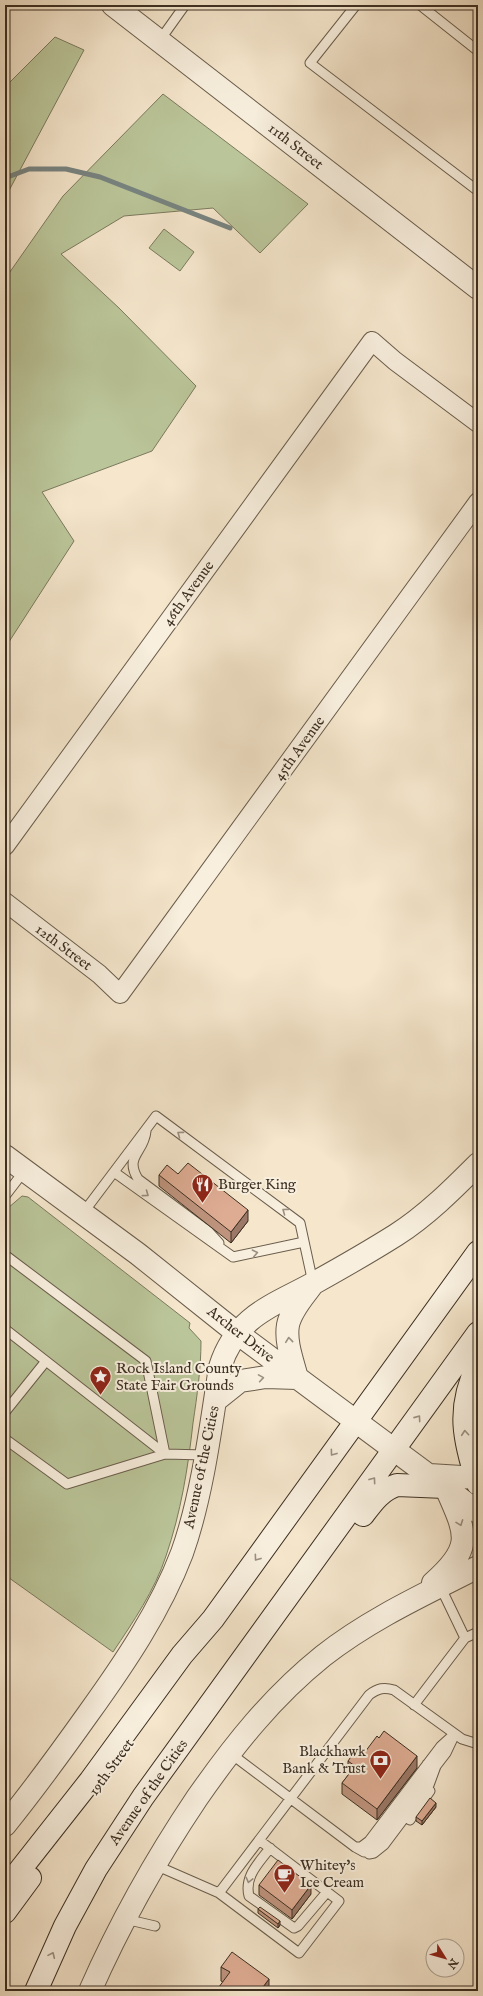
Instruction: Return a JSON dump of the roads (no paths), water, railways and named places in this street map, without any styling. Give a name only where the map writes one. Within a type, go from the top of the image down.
[{"type":"street","name":"11th Street","points":[[113,5],[478,288]]},
{"type":"street","name":"46th Avenue","points":[[5,846],[372,341],[395,361],[478,423]]},
{"type":"street","name":"45th Avenue","points":[[120,994],[478,502]]},
{"type":"street","name":"12th Street","points":[[5,902],[100,974],[120,994]]},
{"type":"street","name":"Archer Drive","points":[[5,1156],[138,1254],[237,1333],[478,1512]]},
{"type":"street","name":"Avenue of the Cities","points":[[5,1825],[62,1751],[115,1677],[161,1602],[179,1560],[189,1531],[205,1455],[220,1367],[225,1350],[237,1333],[253,1316],[272,1304],[313,1284],[396,1235],[417,1220],[478,1164]]},
{"type":"street","points":[[5,1889],[90,1781],[182,1655],[213,1619],[478,1252]]},
{"type":"street","points":[[215,1401],[240,1381],[266,1377],[297,1378],[290,1354],[288,1325],[300,1302],[313,1284]]},
{"type":"street","name":"Avenue of the Cities","points":[[36,1991],[65,1926],[96,1869],[161,1773],[478,1333]]},
{"type":"street","points":[[161,1773],[256,1662],[375,1500],[390,1487],[397,1485],[437,1481],[477,1480],[466,1444],[464,1418],[468,1391],[478,1365]]},
{"type":"street","points":[[416,1599],[449,1570],[461,1550],[464,1541],[462,1526],[437,1481]]},
{"type":"street","points":[[90,1991],[125,1918],[166,1845],[229,1752],[268,1707],[324,1656],[386,1614],[478,1567]]},
{"type":"street","name":"19th Street","points":[[5,1912],[185,1664],[213,1619]]},
{"type":"lane","points":[[160,40],[185,5]]},
{"type":"lane","points":[[356,5],[310,63],[478,191]]},
{"type":"lane","points":[[420,5],[478,51]]},
{"type":"lane","points":[[83,1213],[156,1116],[300,1222],[313,1284]]},
{"type":"lane","points":[[146,1129],[145,1142],[134,1158],[132,1169],[138,1179],[208,1231],[233,1257]]},
{"type":"lane","points":[[5,1196],[24,1170]]},
{"type":"lane","points":[[114,1172],[233,1257],[304,1242]]},
{"type":"lane","points":[[5,1255],[146,1361],[165,1454]]},
{"type":"lane","points":[[5,1330],[165,1454]]},
{"type":"lane","points":[[5,1412],[46,1361]]},
{"type":"lane","points":[[5,1439],[67,1484],[165,1454],[205,1455]]},
{"type":"lane","points":[[440,1586],[465,1638]]},
{"type":"lane","points":[[414,1705],[465,1638],[478,1632]]},
{"type":"lane","points":[[219,1893],[373,1692],[377,1689],[387,1688],[394,1690],[454,1734],[462,1739],[478,1744]]},
{"type":"lane","points":[[229,1752],[355,1848],[367,1853],[374,1853],[384,1845],[429,1785],[454,1734]]},
{"type":"lane","points":[[355,1848],[361,1847],[369,1841],[441,1746],[454,1734]]},
{"type":"lane","points":[[367,1853],[422,1784],[427,1764]]},
{"type":"lane","points":[[154,1865],[219,1893],[299,1954],[339,1901],[259,1840]]},
{"type":"lane","points":[[270,1848],[250,1874],[247,1889],[249,1896],[294,1928],[298,1926],[327,1892]]},
{"type":"lane","points":[[125,1918],[155,1926]]},
{"type":"waterway","points":[[5,178],[29,169],[66,169],[100,177],[230,228]]},
{"type":"place","name":"Burger King","points":[[203,1204]]},
{"type":"place","name":"Rock Island County State Fair Grounds","points":[[101,1396]]},
{"type":"place","name":"Blackhawk Bank & Trust","points":[[381,1780]]},
{"type":"place","name":"Whitey's Ice Cream","points":[[285,1894]]}]
